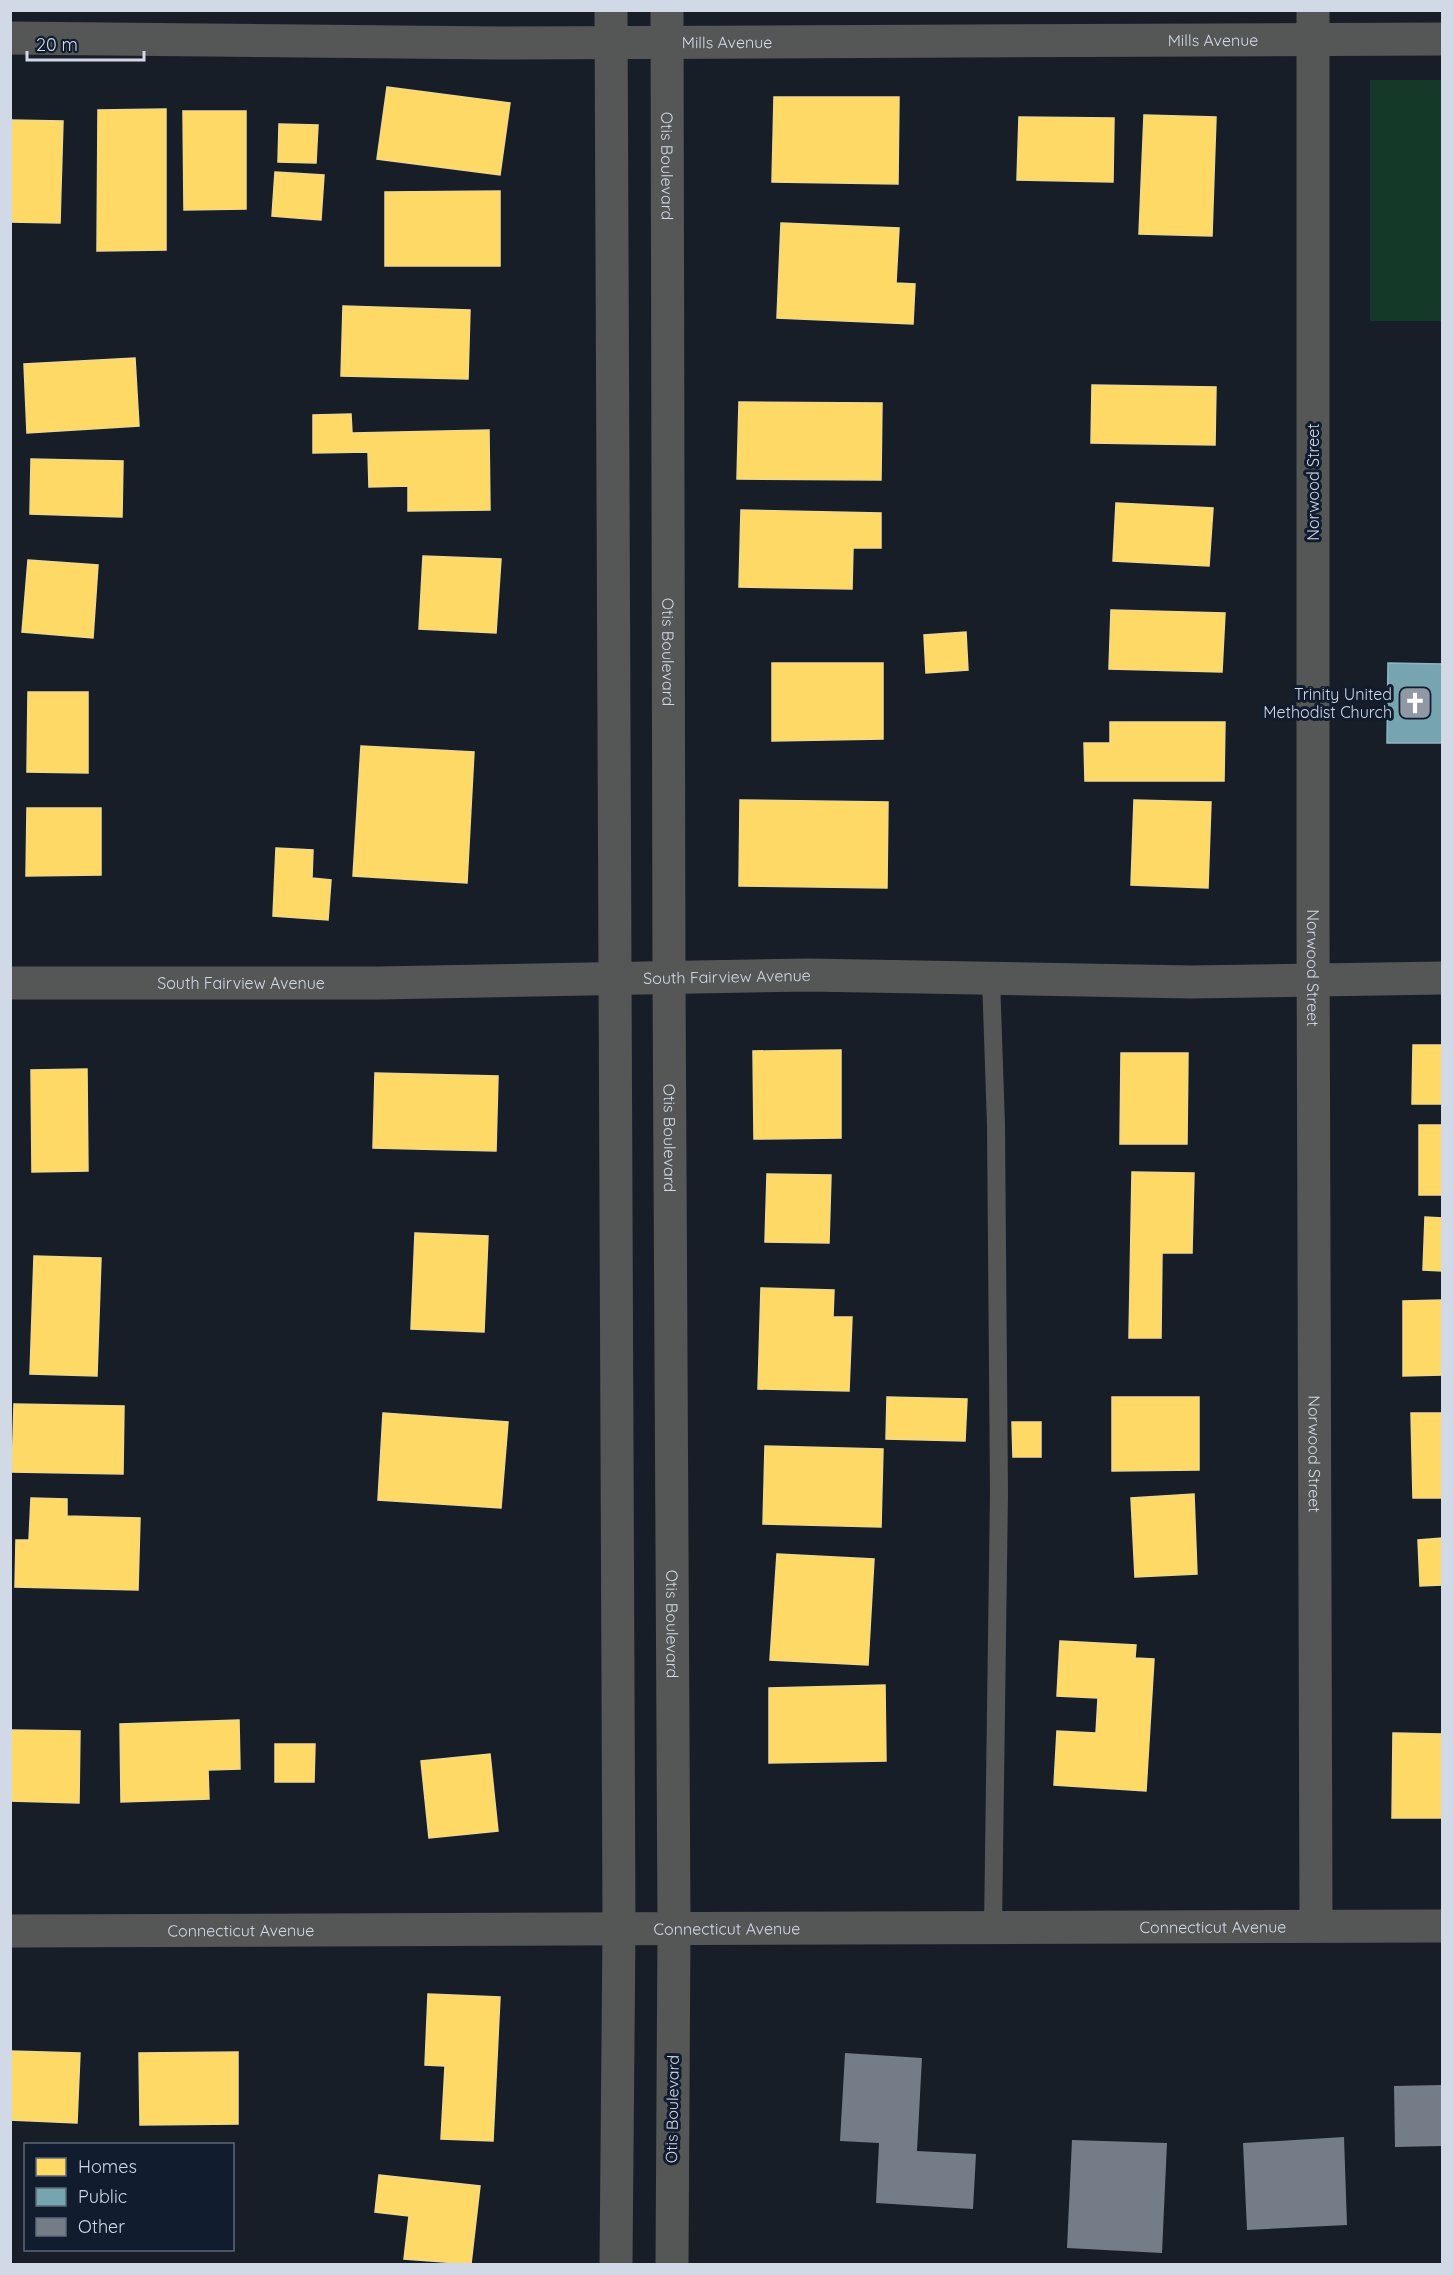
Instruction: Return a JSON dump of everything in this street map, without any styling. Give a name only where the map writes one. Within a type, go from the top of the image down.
[{"type":"street","name":"Mills Avenue","points":[[10,38],[488,43],[611,26],[1313,25],[1443,39]]},
{"type":"street","name":"Norwood Street","points":[[1313,25],[1316,1926]]},
{"type":"street","points":[[611,26],[619,1927],[616,2265]]},
{"type":"street","name":"Otis Boulevard","points":[[667,26],[674,1927],[672,2265]]},
{"type":"street","name":"South Fairview Avenue","points":[[10,983],[379,984],[808,975],[1191,982],[1443,978]]},
{"type":"street","name":"Connecticut Avenue","points":[[10,1931],[619,1927],[1443,1926]]},
{"type":"lane","points":[[991,978],[996,1125],[999,1493],[993,1927]]},
{"type":"green space","points":[[1370,80],[1442,80],[1442,321],[1370,321]]},
{"type":"building: Homes","points":[[387,87],[510,103],[500,175],[377,159]]},
{"type":"building: Homes","points":[[774,97],[899,97],[898,184],[772,182]]},
{"type":"building: Homes","points":[[166,109],[166,250],[97,251],[98,110]]},
{"type":"building: Homes","points":[[183,111],[246,111],[246,209],[184,210]]},
{"type":"building: Homes","points":[[1144,115],[1216,117],[1212,236],[1139,234]]},
{"type":"building: Homes","points":[[1019,117],[1114,118],[1113,182],[1017,180]]},
{"type":"building: Homes","points":[[10,120],[63,121],[60,223],[10,222]]},
{"type":"building: Homes","points":[[279,124],[318,125],[316,163],[278,162]]},
{"type":"building: Homes","points":[[275,172],[324,175],[321,220],[272,216]]},
{"type":"building: Homes","points":[[500,191],[500,266],[385,266],[385,192]]},
{"type":"building: Homes","points":[[781,223],[899,228],[896,283],[915,284],[913,324],[777,318]]},
{"type":"building: Homes","points":[[343,306],[470,310],[468,379],[341,376]]},
{"type":"building: Homes","points":[[135,358],[139,426],[27,433],[24,364]]},
{"type":"building: Homes","points":[[1092,385],[1216,387],[1215,445],[1091,443]]},
{"type":"building: Homes","points":[[739,402],[882,403],[881,480],[737,479]]},
{"type":"building: Homes","points":[[351,414],[352,433],[489,430],[490,510],[408,511],[408,486],[369,487],[368,452],[313,453],[313,415]]},
{"type":"building: Homes","points":[[31,459],[123,461],[122,517],[30,514]]},
{"type":"building: Homes","points":[[1116,503],[1213,508],[1209,566],[1113,561]]},
{"type":"building: Homes","points":[[741,510],[881,513],[881,548],[853,548],[852,589],[739,587]]},
{"type":"building: Homes","points":[[423,556],[501,559],[496,633],[419,629]]},
{"type":"building: Homes","points":[[28,560],[98,565],[93,638],[22,632]]},
{"type":"building: Homes","points":[[1111,610],[1225,613],[1222,672],[1109,669]]},
{"type":"building: Homes","points":[[966,632],[968,670],[926,673],[924,635]]},
{"type":"building: Homes","points":[[772,663],[883,663],[883,739],[772,741]]},
{"type":"building: Homes","points":[[28,692],[88,692],[88,773],[27,772]]},
{"type":"building: Homes","points":[[1110,722],[1225,722],[1224,781],[1085,781],[1084,743],[1110,743]]},
{"type":"building: Homes","points":[[361,746],[474,752],[467,883],[353,876]]},
{"type":"building: Homes","points":[[740,800],[888,802],[887,888],[739,886]]},
{"type":"building: Homes","points":[[1134,800],[1211,802],[1208,888],[1131,885]]},
{"type":"building: Homes","points":[[27,808],[101,808],[101,875],[26,876]]},
{"type":"building: Homes","points":[[276,848],[313,850],[312,878],[331,880],[328,920],[273,916]]},
{"type":"building: Homes","points":[[1413,1045],[1442,1045],[1442,1104],[1412,1104]]},
{"type":"building: Homes","points":[[841,1050],[841,1138],[754,1139],[753,1051]]},
{"type":"building: Homes","points":[[1121,1053],[1188,1053],[1187,1144],[1120,1144]]},
{"type":"building: Homes","points":[[87,1069],[88,1171],[32,1172],[31,1070]]},
{"type":"building: Homes","points":[[375,1073],[498,1076],[496,1151],[373,1148]]},
{"type":"building: Homes","points":[[1419,1125],[1442,1125],[1442,1195],[1419,1195]]},
{"type":"building: Homes","points":[[1132,1172],[1194,1173],[1192,1253],[1162,1253],[1161,1338],[1129,1338]]},
{"type":"building: Homes","points":[[767,1174],[831,1175],[829,1243],[765,1242]]},
{"type":"building: Homes","points":[[1425,1217],[1442,1218],[1442,1271],[1423,1270]]},
{"type":"building: Homes","points":[[415,1233],[488,1236],[484,1332],[411,1329]]},
{"type":"building: Homes","points":[[34,1256],[101,1258],[97,1376],[30,1374]]},
{"type":"building: Homes","points":[[761,1288],[834,1290],[833,1317],[852,1317],[849,1391],[758,1389]]},
{"type":"building: Homes","points":[[1442,1300],[1442,1375],[1403,1376],[1403,1301]]},
{"type":"building: Homes","points":[[887,1397],[967,1399],[965,1441],[886,1439]]},
{"type":"building: Homes","points":[[1112,1397],[1199,1397],[1199,1470],[1112,1471]]},
{"type":"building: Homes","points":[[14,1404],[124,1406],[123,1474],[12,1472]]},
{"type":"building: Homes","points":[[383,1413],[508,1422],[501,1508],[378,1500]]},
{"type":"building: Homes","points":[[1411,1413],[1442,1413],[1442,1498],[1413,1498]]},
{"type":"building: Homes","points":[[1012,1422],[1041,1422],[1041,1457],[1013,1457]]},
{"type":"building: Homes","points":[[765,1446],[883,1449],[881,1527],[763,1524]]},
{"type":"building: Homes","points":[[1194,1494],[1197,1574],[1135,1577],[1131,1498]]},
{"type":"building: Homes","points":[[31,1498],[67,1499],[67,1516],[140,1518],[138,1590],[15,1587],[16,1540],[29,1540]]},
{"type":"building: Homes","points":[[1442,1538],[1442,1585],[1420,1586],[1418,1540]]},
{"type":"building: Homes","points":[[777,1554],[874,1559],[868,1665],[770,1660]]},
{"type":"building: Homes","points":[[1060,1641],[1136,1645],[1135,1658],[1154,1659],[1146,1791],[1054,1785],[1057,1731],[1096,1733],[1098,1698],[1057,1696]]},
{"type":"building: Homes","points":[[885,1685],[886,1761],[769,1763],[769,1688]]},
{"type":"building: Homes","points":[[239,1720],[240,1769],[208,1770],[209,1799],[121,1802],[120,1724]]},
{"type":"building: Homes","points":[[10,1730],[80,1731],[79,1803],[10,1801]]},
{"type":"building: Homes","points":[[1393,1733],[1442,1734],[1442,1818],[1392,1818]]},
{"type":"building: Homes","points":[[275,1744],[315,1744],[314,1782],[275,1782]]},
{"type":"building: Homes","points":[[490,1754],[498,1831],[429,1838],[421,1761]]},
{"type":"building: Homes","points":[[428,1994],[500,1997],[493,2141],[441,2139],[445,2066],[425,2065]]},
{"type":"building: Homes","points":[[10,2051],[80,2053],[77,2123],[10,2120]]},
{"type":"building: Homes","points":[[238,2052],[238,2124],[140,2125],[139,2053]]},
{"type":"building: Homes","points":[[379,2175],[480,2186],[471,2264],[404,2259],[409,2216],[375,2212]]},
{"type":"building: Public","name":"Trinity United Methodist Church","points":[[1388,663],[1442,664],[1442,743],[1387,743]]},
{"type":"building: Other","points":[[845,2053],[922,2058],[917,2151],[976,2154],[973,2209],[876,2203],[879,2143],[840,2141]]},
{"type":"building: Other","points":[[1442,2085],[1442,2146],[1395,2147],[1394,2086]]},
{"type":"building: Other","points":[[1344,2137],[1347,2225],[1247,2230],[1243,2143]]},
{"type":"building: Other","points":[[1072,2140],[1167,2143],[1162,2253],[1067,2248]]},
{"type":"place","name":"Trinity United Methodist Church","points":[[1415,703]]}]
